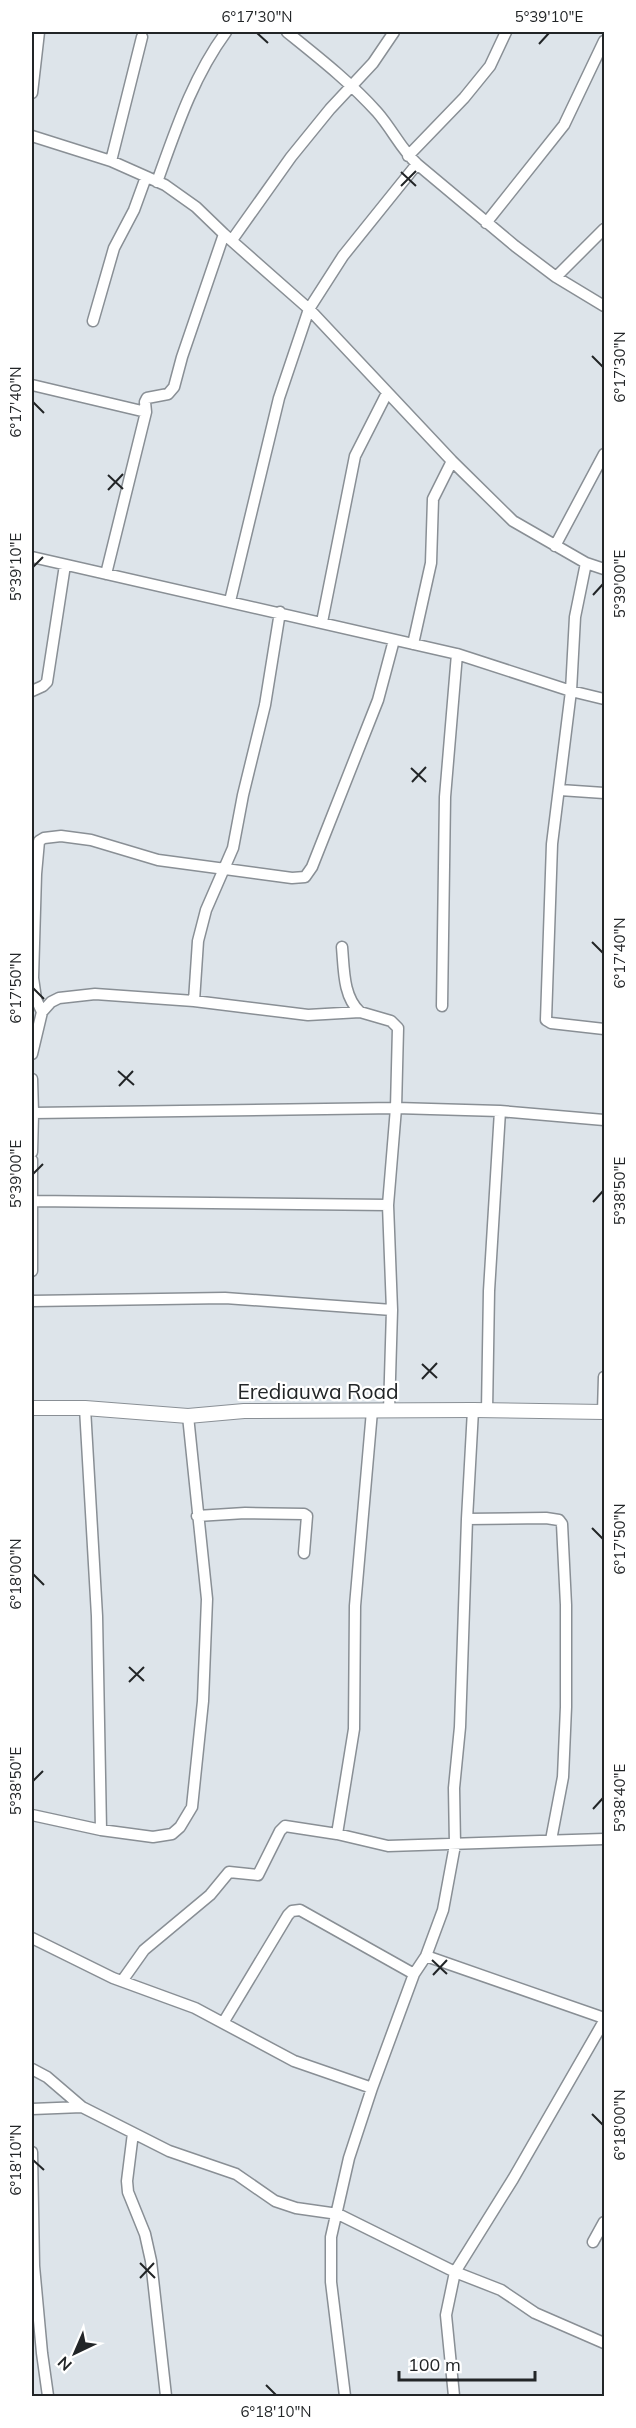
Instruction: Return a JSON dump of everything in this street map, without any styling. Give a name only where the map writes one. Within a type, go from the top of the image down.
[{"type":"street","points":[[32,93],[39,32]]},
{"type":"street","points":[[157,182],[192,88],[208,56],[226,32]]},
{"type":"street","points":[[286,32],[353,86],[387,124],[408,156],[417,164],[486,223],[556,277],[604,306]]},
{"type":"street","points":[[106,574],[146,412],[145,402],[147,399],[168,394],[174,387],[228,237],[291,157],[373,63],[394,32]]},
{"type":"street","points":[[408,156],[464,98],[490,66],[506,32]]},
{"type":"street","points":[[111,161],[142,37]]},
{"type":"street","points":[[486,223],[564,125],[604,41]]},
{"type":"street","points":[[32,136],[111,161],[157,182],[196,207],[309,309],[452,461],[513,521],[586,563],[604,569]]},
{"type":"street","points":[[230,601],[279,398],[309,309],[343,256],[417,164]]},
{"type":"street","points":[[93,321],[114,248],[134,210],[146,177]]},
{"type":"street","points":[[556,277],[604,229]]},
{"type":"street","points":[[32,385],[146,412]]},
{"type":"street","points":[[322,622],[355,456],[387,393]]},
{"type":"street","points":[[555,546],[604,454]]},
{"type":"street","points":[[412,644],[431,563],[433,499],[452,461]]},
{"type":"street","points":[[32,557],[457,654],[571,691],[604,699]]},
{"type":"street","points":[[586,563],[575,617],[571,691],[552,844],[546,1020],[551,1023],[604,1029]]},
{"type":"street","points":[[32,691],[47,682],[65,565]]},
{"type":"street","points":[[194,1001],[198,941],[206,910],[234,848],[265,705],[280,612]]},
{"type":"street","points":[[42,1012],[36,999],[33,978],[39,842],[44,838],[71,837],[91,840],[158,860],[292,878],[305,877],[378,700],[394,640]]},
{"type":"street","points":[[442,1006],[445,797],[457,654]]},
{"type":"street","points":[[560,790],[604,793]]},
{"type":"street","points":[[342,948],[348,995],[352,1005],[360,1012]]},
{"type":"street","points":[[32,1054],[42,1012],[51,1002],[59,998],[95,994],[194,1001],[308,1015],[360,1012],[391,1021],[398,1028],[396,1108],[388,1205],[393,1310],[389,1411]]},
{"type":"street","points":[[32,1079],[32,1152]]},
{"type":"street","points":[[33,1113],[396,1108],[500,1111],[604,1120]]},
{"type":"street","points":[[488,1411],[489,1291],[500,1111]]},
{"type":"street","points":[[32,1160],[32,1271]]},
{"type":"street","points":[[33,1201],[388,1205]]},
{"type":"street","points":[[32,1301],[225,1298],[393,1310]]},
{"type":"street","points":[[604,1377],[604,1412]]},
{"type":"street","name":"Erediauwa Road","points":[[32,1408],[85,1408],[188,1416],[244,1411],[604,1412]]},
{"type":"street","points":[[85,1408],[97,1616],[101,1830]]},
{"type":"street","points":[[345,2397],[331,2282],[331,2237],[349,2158],[372,2088],[414,1974],[426,1956],[443,1910],[455,1845],[454,1788],[460,1727],[473,1410]]},
{"type":"street","points":[[337,1834],[354,1729],[355,1605],[372,1411]]},
{"type":"street","points":[[32,1815],[101,1830],[153,1837],[172,1834],[180,1827],[192,1807],[203,1701],[207,1599],[188,1416]]},
{"type":"street","points":[[197,1516],[245,1513],[304,1514],[307,1516],[304,1554]]},
{"type":"street","points":[[467,1519],[546,1518],[559,1520],[562,1524],[566,1605],[566,1707],[563,1777],[551,1840]]},
{"type":"street","points":[[122,1981],[144,1950],[210,1895],[229,1872],[258,1875],[285,1826],[337,1834],[388,1846],[604,1839]]},
{"type":"street","points":[[223,2023],[292,1911],[300,1910],[414,1974]]},
{"type":"street","points":[[32,1938],[122,1981],[195,2008],[294,2061],[372,2088]]},
{"type":"street","points":[[426,1956],[604,2019],[513,2179],[455,2272],[446,2315],[454,2397]]},
{"type":"street","points":[[32,2070],[47,2077],[82,2108],[169,2151],[207,2162],[236,2174],[275,2201],[297,2208],[338,2214],[455,2272],[501,2290],[535,2313],[604,2343]]},
{"type":"street","points":[[32,2109],[82,2108]]},
{"type":"street","points":[[133,2133],[127,2181],[128,2192],[145,2234],[151,2261],[166,2397]]},
{"type":"street","points":[[32,2152],[33,2266],[37,2354],[48,2397]]},
{"type":"street","points":[[593,2242],[604,2222]]}]
